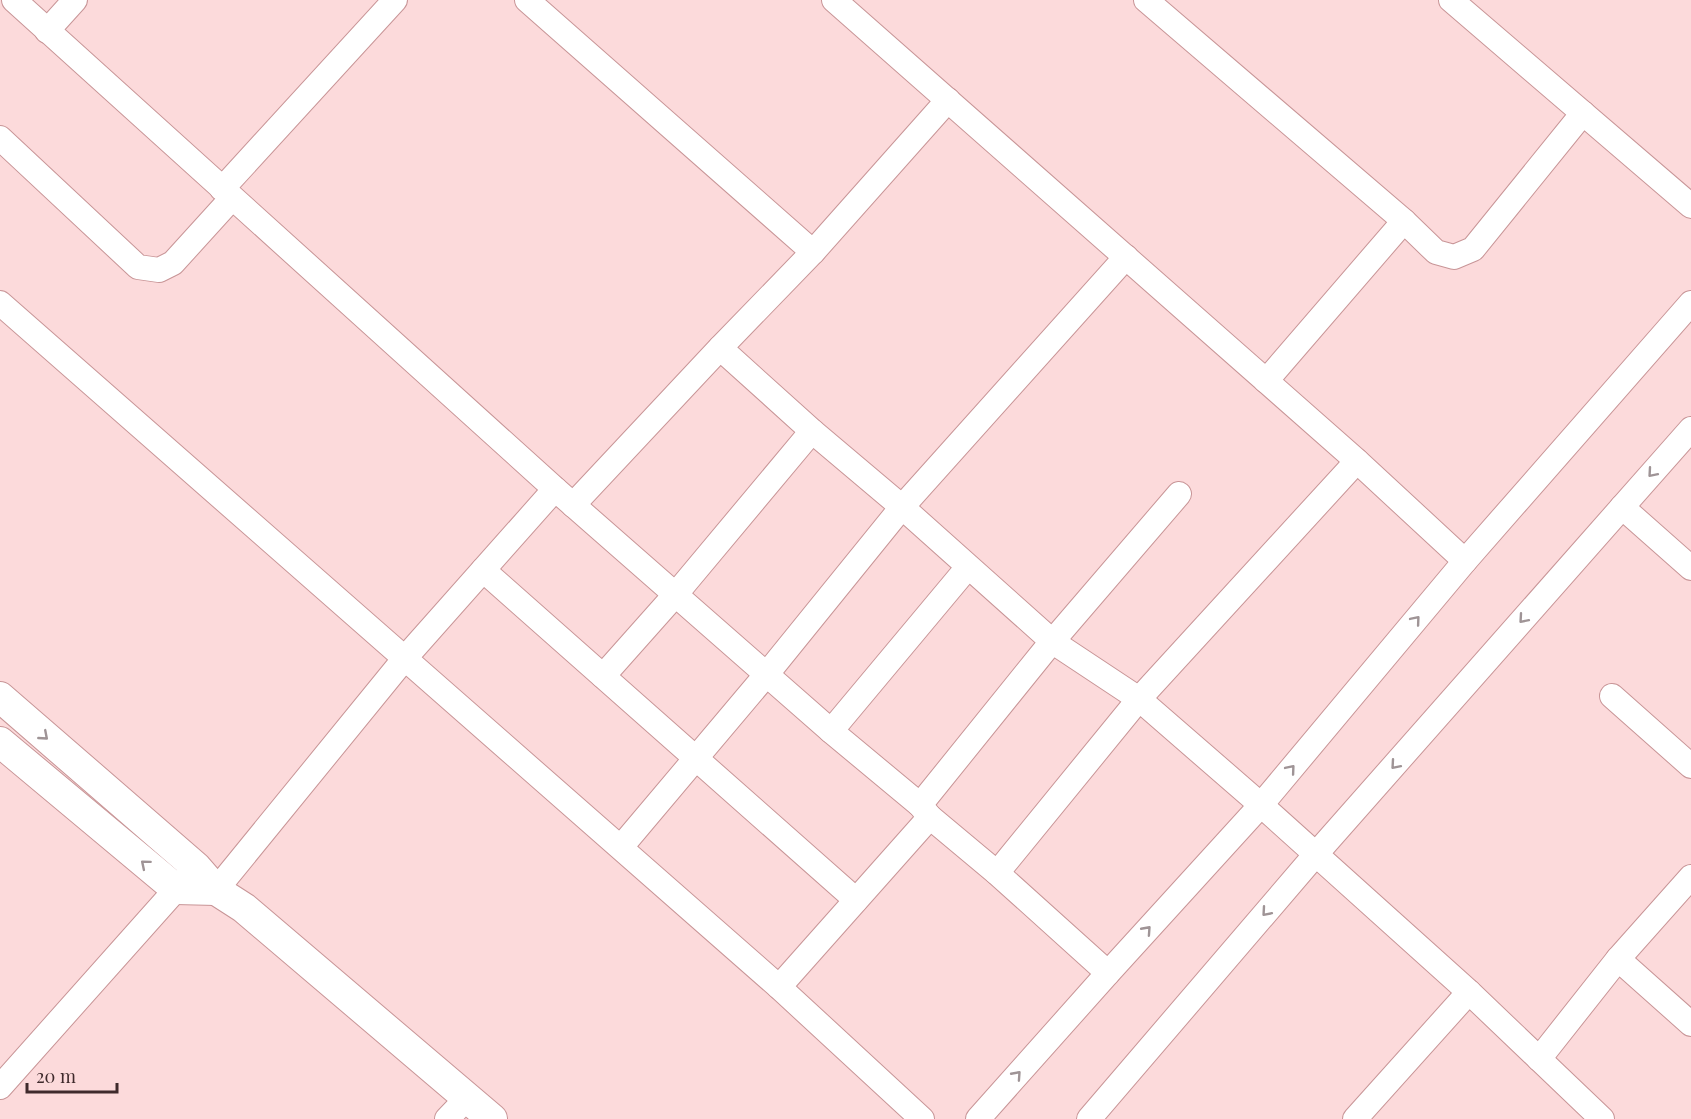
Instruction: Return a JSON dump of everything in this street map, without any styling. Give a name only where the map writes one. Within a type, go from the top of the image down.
[{"type":"street","points":[[14,0],[555,489],[766,675],[997,873],[1108,973]]},
{"type":"street","points":[[47,31],[75,0]]},
{"type":"street","points":[[0,138],[138,267],[159,270],[173,262],[227,194],[395,0]]},
{"type":"street","points":[[527,0],[813,252]]},
{"type":"street","points":[[834,0],[1357,461],[1466,561]]},
{"type":"street","points":[[1146,0],[1404,221],[1436,252],[1454,256],[1473,249],[1583,113]]},
{"type":"street","points":[[1451,0],[1691,206]]},
{"type":"street","points":[[573,505],[813,252],[948,100]]},
{"type":"street","points":[[1266,381],[1404,221]]},
{"type":"street","points":[[621,848],[766,675],[902,507],[1126,257]]},
{"type":"street","points":[[0,303],[779,987],[922,1119]]},
{"type":"street","points":[[978,1119],[1261,805],[1466,561],[1691,303]]},
{"type":"street","points":[[720,348],[1053,642],[1139,699],[1261,805],[1469,992],[1602,1119]]},
{"type":"street","points":[[1089,1119],[1316,854],[1691,429]]},
{"type":"street","points":[[603,676],[675,595],[812,431]]},
{"type":"street","points":[[997,873],[1139,699],[1357,461]]},
{"type":"street","points":[[216,890],[405,658],[555,489]]},
{"type":"street","points":[[779,987],[856,900],[1053,642],[1179,494]]},
{"type":"street","points":[[1622,507],[1691,568]]},
{"type":"street","points":[[831,731],[968,567]]},
{"type":"street","points":[[483,570],[856,900]]},
{"type":"street","points":[[1611,696],[1691,766]]},
{"type":"street","points":[[0,697],[196,867],[216,890],[244,908],[492,1119]]},
{"type":"street","points":[[0,742],[176,890],[216,890]]},
{"type":"street","points":[[0,1087],[196,867]]},
{"type":"street","points":[[1539,1059],[1618,959],[1691,877]]},
{"type":"street","points":[[1618,959],[1691,1024]]},
{"type":"street","points":[[1355,1119],[1469,992]]},
{"type":"street","points":[[447,1119],[468,1097]]}]
